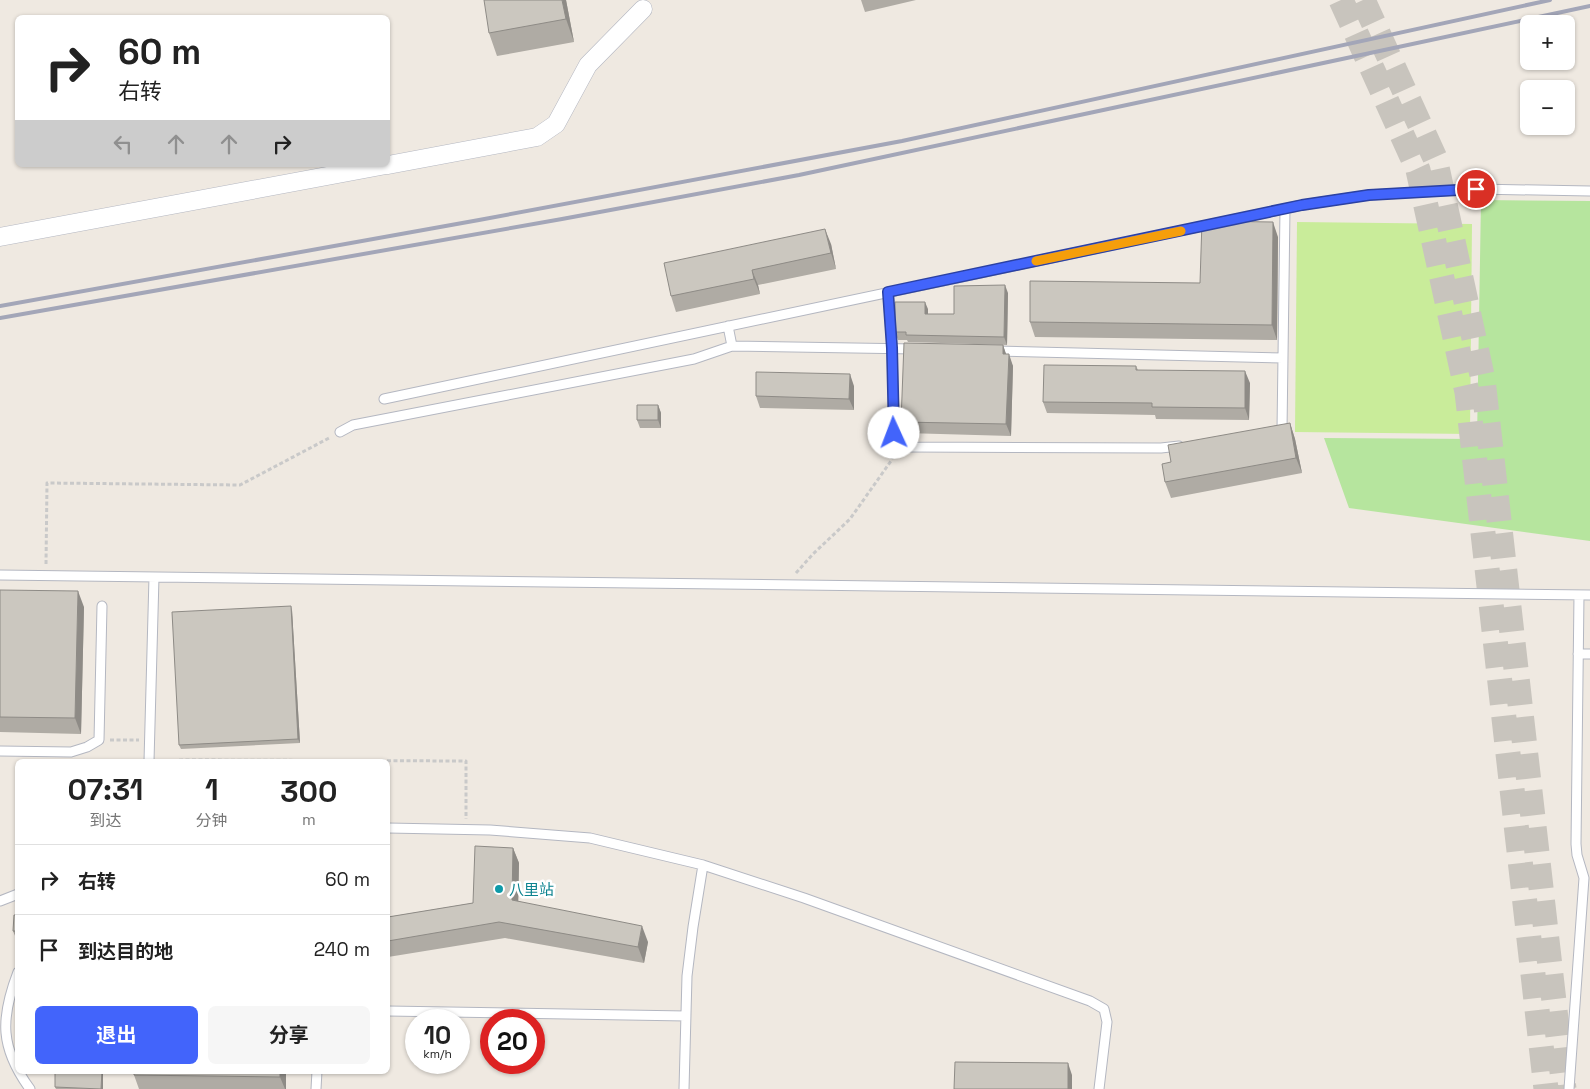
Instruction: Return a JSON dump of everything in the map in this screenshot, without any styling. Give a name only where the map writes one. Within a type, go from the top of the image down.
[{"type":"street","points":[[390,164],[537,137],[556,124],[588,65],[643,9]]},
{"type":"street","points":[[0,237],[376,167]]},
{"type":"lane","points":[[384,398],[1285,209],[1369,195],[1476,189],[1590,191]]},
{"type":"lane","points":[[1264,433],[1282,430],[1285,209]]},
{"type":"lane","points":[[888,292],[892,348],[894,433],[898,443],[907,447],[1151,448],[1189,444]]},
{"type":"lane","points":[[728,326],[732,346]]},
{"type":"lane","points":[[340,432],[353,425],[694,359],[732,346],[921,349]]},
{"type":"lane","points":[[990,351],[1283,358]]},
{"type":"lane","points":[[0,575],[1590,595]]},
{"type":"lane","points":[[149,759],[154,577]]},
{"type":"lane","points":[[1569,1089],[1587,878],[1577,855],[1576,844],[1579,595]]},
{"type":"lane","points":[[0,751],[71,752],[87,748],[99,740],[102,606]]},
{"type":"lane","points":[[1578,654],[1590,654]]},
{"type":"lane","points":[[390,828],[490,830],[590,838],[703,865],[822,904],[1090,1001],[1104,1009],[1107,1022],[1100,1089]]},
{"type":"lane","points":[[684,1089],[687,976],[703,865]]},
{"type":"lane","points":[[0,901],[15,895]]},
{"type":"lane","points":[[15,978],[2,1009],[1,1023],[2,1039],[6,1054],[15,1069]]},
{"type":"lane","points":[[390,1011],[686,1016]]},
{"type":"lane","points":[[19,1074],[30,1089]]},
{"type":"lane","points":[[316,1089],[317,1074]]},
{"type":"path","points":[[46,575],[47,483],[240,485],[340,432]]},
{"type":"path","points":[[786,585],[813,554],[850,518],[891,461],[898,443]]},
{"type":"path","points":[[99,740],[149,740]]},
{"type":"path","points":[[390,761],[466,761],[466,829]]},
{"type":"green space","points":[[1481,200],[1590,201],[1590,541],[1349,508],[1324,438],[1477,439]]},
{"type":"green space","points":[[1297,222],[1472,224],[1470,434],[1295,432]]},
{"type":"building","points":[[484,0],[562,0],[566,19],[489,33]]},
{"type":"building","points":[[1202,221],[1273,222],[1272,325],[1030,322],[1030,281],[1200,283]]},
{"type":"building","points":[[825,229],[831,253],[752,270],[754,279],[671,296],[664,263]]},
{"type":"building","points":[[1005,285],[1004,337],[906,335],[906,332],[895,332],[895,302],[925,302],[925,314],[954,314],[954,286]]},
{"type":"building","points":[[904,343],[1003,345],[1003,354],[1009,354],[1006,424],[901,422]]},
{"type":"building","points":[[1044,365],[1136,366],[1136,370],[1245,371],[1245,408],[1152,407],[1152,403],[1043,402]]},
{"type":"building","points":[[756,372],[850,374],[849,399],[756,396]]},
{"type":"building","points":[[637,405],[658,405],[658,420],[637,420]]},
{"type":"building","points":[[1290,423],[1296,458],[1165,482],[1162,464],[1171,462],[1168,445]]},
{"type":"building","points":[[0,590],[78,591],[75,718],[0,717]]},
{"type":"building","points":[[291,606],[298,739],[179,745],[172,612]]},
{"type":"building","points":[[475,846],[513,848],[512,900],[642,926],[638,947],[499,922],[390,941],[390,917],[473,903]]},
{"type":"building","points":[[14,915],[15,915],[15,931],[13,931]]},
{"type":"building","points":[[955,1062],[1068,1063],[1068,1089],[954,1089]]},
{"type":"building","points":[[55,1074],[102,1074],[101,1089],[55,1087]]},
{"type":"building","points":[[280,1074],[280,1077],[134,1075]]},
{"type":"tunnel","points":[[1341,0],[1418,170],[1467,392],[1546,1089]]},
{"type":"tunnel","points":[[1363,0],[1435,158],[1483,380],[1564,1089]]},
{"type":"railway","points":[[0,306],[479,220],[902,141],[1550,0]]},
{"type":"railway","points":[[0,318],[562,219],[799,175],[1590,6]]},
{"type":"slow traffic","points":[[1036,261],[1181,231]]},
{"type":"place","name":"八里站","points":[[499,889]]},
{"type":"route","points":[[894,433],[892,348],[888,292],[1302,205],[1369,195],[1476,189]]}]
